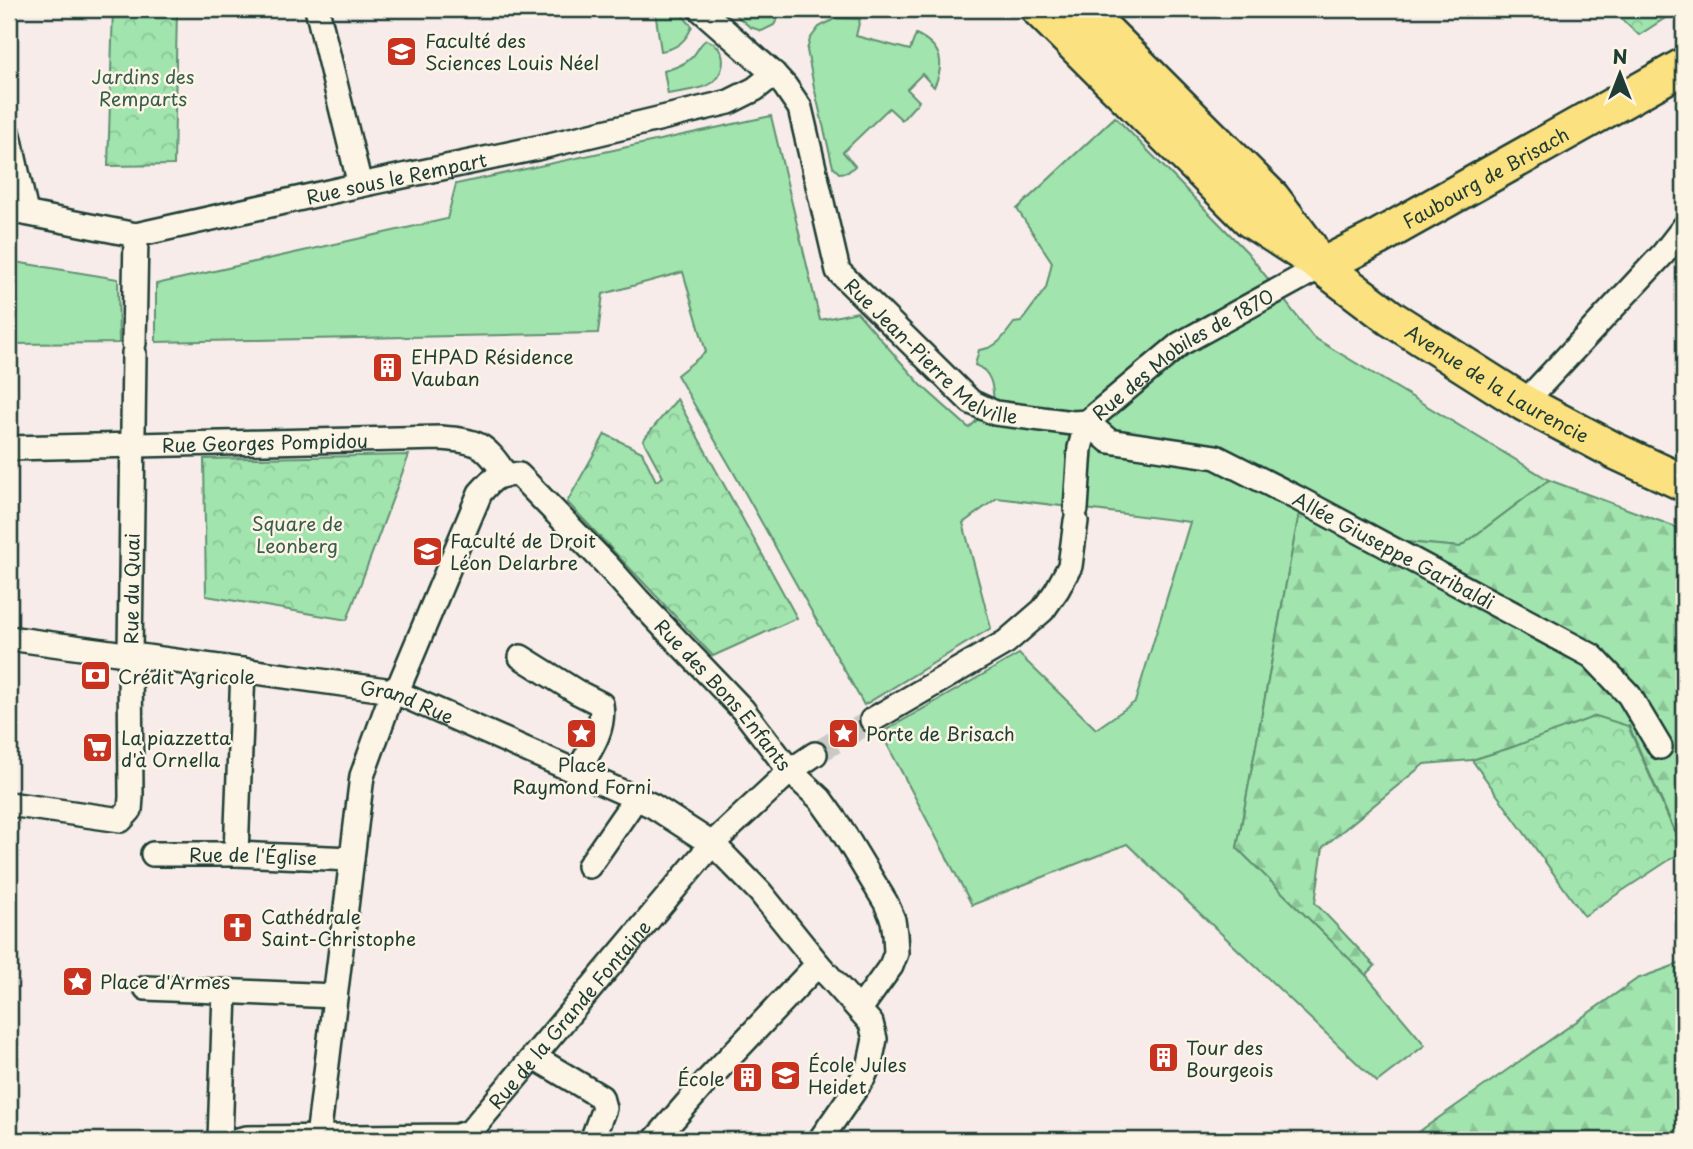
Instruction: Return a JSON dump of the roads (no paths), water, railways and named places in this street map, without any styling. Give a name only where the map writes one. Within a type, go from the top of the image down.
[{"type":"main road","name":"Avenue de la Laurencie","points":[[1039,9],[1251,220],[1322,266],[1392,319],[1524,403],[1615,451],[1684,483]]},
{"type":"main road","name":"Avenue de la Laurencie","points":[[1083,9],[1272,198],[1322,266]]},
{"type":"main road","name":"Faubourg de Brisach","points":[[1322,266],[1684,66]]},
{"type":"street","points":[[317,9],[360,185]]},
{"type":"street","name":"Rue Jean-Pierre Melville","points":[[706,14],[774,74],[800,108],[838,271],[971,402],[995,413],[1073,423],[1087,422]]},
{"type":"street","name":"Rue sous le Rempart","points":[[17,212],[136,235],[537,148],[729,102],[755,89],[774,74]]},
{"type":"street","points":[[9,135],[17,212]]},
{"type":"street","points":[[1524,403],[1684,228]]},
{"type":"street","name":"Rue du Quai","points":[[9,804],[121,820],[130,810],[136,235]]},
{"type":"street","name":"Rue des Mobiles de 1870","points":[[872,720],[1006,642],[1043,610],[1070,566],[1080,448],[1087,422],[1180,344],[1322,266]]},
{"type":"street","name":"Allée Giuseppe Garibaldi","points":[[1087,422],[1109,441],[1216,457],[1592,656],[1629,695],[1660,747]]},
{"type":"street","name":"Rue Georges Pompidou","points":[[9,448],[428,438],[469,440],[489,451],[505,474]]},
{"type":"street","points":[[318,1138],[362,776],[393,691],[400,684],[480,493],[491,480],[505,474]]},
{"type":"street","name":"Rue des Bons Enfants","points":[[505,474],[519,475],[606,564],[743,710],[790,771],[820,799],[840,827],[886,903],[893,920],[896,953],[891,967],[860,1009]]},
{"type":"street","name":"Grand Rue","points":[[9,638],[393,691],[653,806],[712,844],[760,892],[818,964],[871,1023],[875,1039],[870,1063],[863,1078],[820,1140]]},
{"type":"street","points":[[521,657],[601,704],[604,718],[598,735],[577,772]]},
{"type":"street","points":[[236,854],[243,670]]},
{"type":"street","points":[[790,771],[815,754]]},
{"type":"street","name":"Rue de la Grande Fontaine","points":[[238,1140],[403,1138],[457,1136],[470,1132],[712,844],[790,771]]},
{"type":"street","points":[[589,866],[636,798]]},
{"type":"street","name":"Rue de l'Église","points":[[153,854],[352,859]]},
{"type":"street","points":[[655,1140],[704,1084],[818,964]]},
{"type":"street","points":[[146,988],[335,996]]},
{"type":"street","points":[[220,1140],[225,992]]},
{"type":"street","points":[[534,1057],[601,1097],[604,1108],[592,1140]]},
{"type":"tunnel","points":[[815,754],[872,720]]},
{"type":"place","name":"Faculté des Sciences Louis Néel","points":[[402,51]]},
{"type":"place","name":"EHPAD Résidence Vauban","points":[[388,367]]},
{"type":"place","name":"Faculté de Droit Léon Delarbre","points":[[427,551]]},
{"type":"place","name":"Crédit Agricole","points":[[95,676]]},
{"type":"place","name":"Place Raymond Forni","points":[[582,733]]},
{"type":"place","name":"Porte de Brisach","points":[[843,733]]},
{"type":"place","name":"La piazzetta d'à Ornella","points":[[98,748]]},
{"type":"place","name":"Cathédrale Saint-Christophe","points":[[238,927]]},
{"type":"place","name":"Place d'Armes","points":[[77,981]]},
{"type":"place","name":"Tour des Bourgeois","points":[[1163,1058]]},
{"type":"place","name":"École Jules Heidet","points":[[785,1075]]},
{"type":"place","name":"École","points":[[748,1078]]},
{"type":"park label","name":"Jardins des Remparts","points":[[143,87]]},
{"type":"park label","name":"Square de Leonberg","points":[[297,534]]}]
